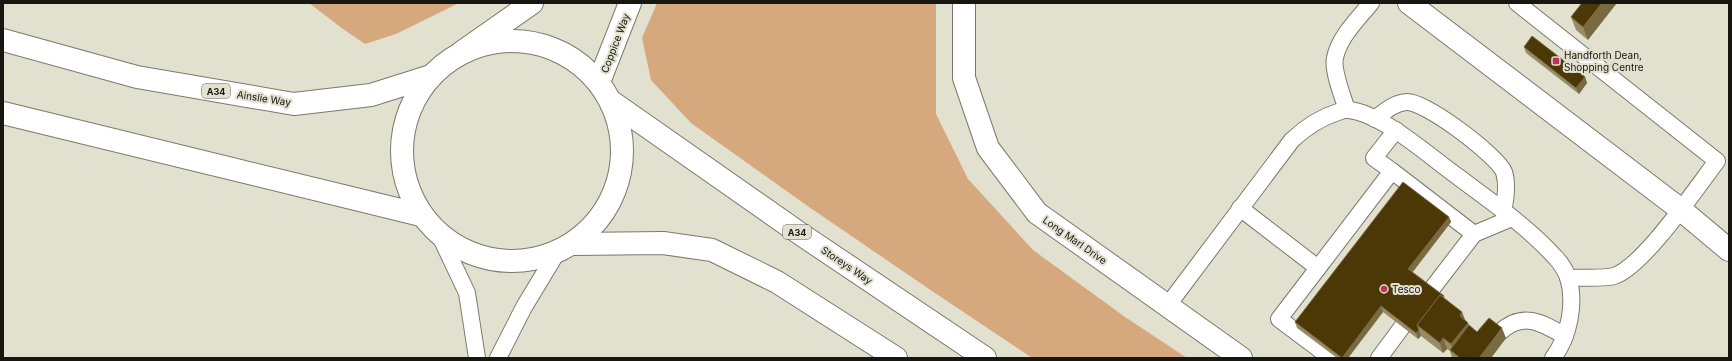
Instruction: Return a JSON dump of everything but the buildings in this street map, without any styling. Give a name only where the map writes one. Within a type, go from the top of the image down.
[{"type":"main road","points":[[462,52],[532,3]]},
{"type":"main road","name":"Coppice Way","points":[[599,82],[630,3]]},
{"type":"main road","name":"Long Marl Drive","points":[[964,3],[964,78],[988,148],[1036,213],[1241,358]]},
{"type":"main road","points":[[1409,3],[1680,209],[1729,250]]},
{"type":"main road","name":"Ainslie Way","points":[[3,40],[137,77],[294,104],[371,95],[431,76]]},
{"type":"main road","name":"A34","points":[[565,249],[602,216],[620,180],[623,141],[612,102],[599,82],[571,57],[536,43],[498,41],[462,52],[431,76],[406,119],[405,126],[402,169],[421,215],[440,236],[475,256],[516,263],[565,249],[663,243],[712,250],[777,282],[896,358]]},
{"type":"main road","name":"Storeys Way","points":[[612,102],[802,235],[985,358]]},
{"type":"main road","points":[[3,113],[421,215]]},
{"type":"lane","points":[[1347,110],[1338,82],[1334,59],[1339,46],[1352,26],[1371,3]]},
{"type":"lane","points":[[1517,3],[1718,161],[1646,252],[1629,266],[1614,276],[1568,278]]},
{"type":"lane","points":[[1375,119],[1390,107],[1407,102],[1421,105],[1435,113],[1496,160],[1504,171],[1508,214]]},
{"type":"lane","points":[[1168,305],[1292,140],[1306,127],[1326,116],[1347,110],[1361,112],[1396,130],[1508,214],[1556,257],[1568,278],[1571,298],[1570,320],[1565,336],[1553,358]]},
{"type":"lane","points":[[1396,130],[1374,158],[1474,234]]},
{"type":"lane","points":[[1331,358],[1279,318],[1392,172]]},
{"type":"lane","points":[[1240,208],[1318,268]]},
{"type":"lane","points":[[1431,290],[1474,234],[1508,214]]},
{"type":"lane","points":[[440,236],[467,293],[477,358]]},
{"type":"lane","points":[[498,358],[521,314],[565,249]]},
{"type":"lane","points":[[1499,333],[1510,325],[1523,320],[1534,320],[1565,336]]},
{"type":"lane","points":[[1379,358],[1402,327]]},
{"type":"shaded area","points":[[309,3],[459,3],[396,34],[365,44]]},
{"type":"shaded area","points":[[657,3],[936,3],[936,114],[968,179],[1033,250],[1125,317],[1187,358],[1032,358],[809,207],[691,123],[651,80],[642,38]]},
{"type":"place","name":"Handforth Dean, Shopping Centre","points":[[1556,61]]},
{"type":"place","name":"Tesco","points":[[1384,289]]}]
